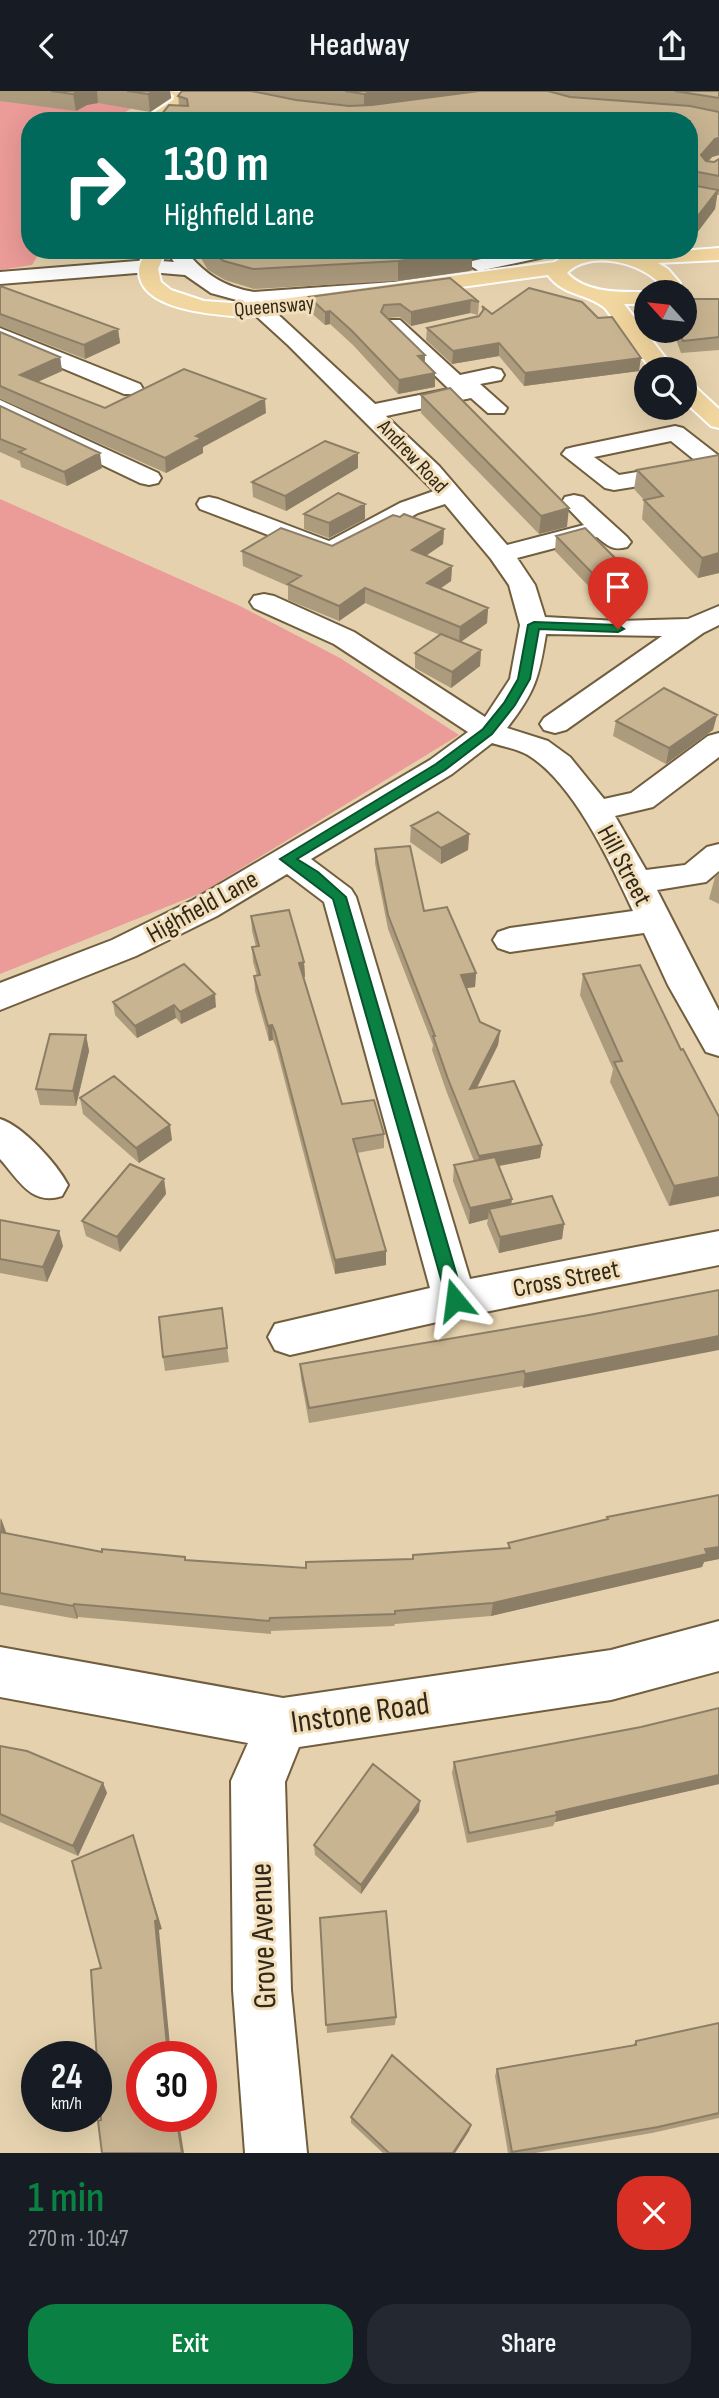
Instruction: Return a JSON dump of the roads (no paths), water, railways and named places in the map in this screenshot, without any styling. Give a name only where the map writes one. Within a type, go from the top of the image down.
[{"type":"main road","points":[[164,112],[180,102],[182,95],[177,91]]},
{"type":"main road","points":[[698,254],[719,254]]},
{"type":"main road","points":[[555,259],[558,278],[578,289]]},
{"type":"main road","name":"Queensway","points":[[156,289],[189,305],[237,311],[258,304],[409,287],[555,259],[585,259]]},
{"type":"main road","points":[[628,259],[651,267],[668,280]]},
{"type":"main road","points":[[693,280],[719,266]]},
{"type":"main road","name":"Queensway","points":[[479,272],[578,289],[603,296],[634,297]]},
{"type":"main road","points":[[603,296],[617,308],[650,357]]},
{"type":"main road","points":[[697,401],[719,421]]},
{"type":"street","points":[[147,261],[132,274],[156,289]]},
{"type":"street","points":[[0,278],[64,266],[183,261],[217,291],[258,304]]},
{"type":"street","points":[[64,266],[156,289]]},
{"type":"street","name":"Andrew Road","points":[[258,304],[371,412],[449,494],[501,554],[522,585],[534,625]]},
{"type":"street","points":[[432,331],[400,330],[460,387],[476,390],[496,408]]},
{"type":"street","points":[[0,334],[132,389]]},
{"type":"street","points":[[273,350],[296,340]]},
{"type":"street","points":[[98,373],[122,362]]},
{"type":"street","points":[[371,412],[493,375]]},
{"type":"street","points":[[0,407],[117,474],[149,478]]},
{"type":"street","points":[[676,433],[718,466],[614,483],[574,454],[676,433]]},
{"type":"street","points":[[215,513],[331,551],[410,508],[449,494]]},
{"type":"street","points":[[501,554],[611,535],[574,502]]},
{"type":"street","name":"Hill Street","points":[[264,602],[344,638],[488,732],[537,747],[559,763],[596,811],[636,881],[654,920],[702,983],[719,1043]]},
{"type":"street","points":[[555,724],[693,627],[719,614]]},
{"type":"street","points":[[534,625],[618,629],[693,627]]},
{"type":"street","name":"Highfield Lane","points":[[4,992],[124,949],[205,908],[441,767],[488,732],[509,705],[524,679],[534,625]]},
{"type":"street","points":[[596,811],[642,800],[719,742]]},
{"type":"street","points":[[636,881],[694,874],[719,854]]},
{"type":"street","points":[[287,859],[313,875],[340,897],[455,1300]]},
{"type":"street","points":[[510,940],[654,920]]},
{"type":"street","points":[[0,1134],[48,1185]]},
{"type":"street","name":"Cross Street","points":[[290,1337],[455,1300],[719,1248]]},
{"type":"street","name":"Instone Road","points":[[0,1672],[284,1724],[611,1675],[719,1646]]},
{"type":"street","name":"Grove Avenue","points":[[276,2153],[262,1990],[258,1781],[284,1724]]}]
